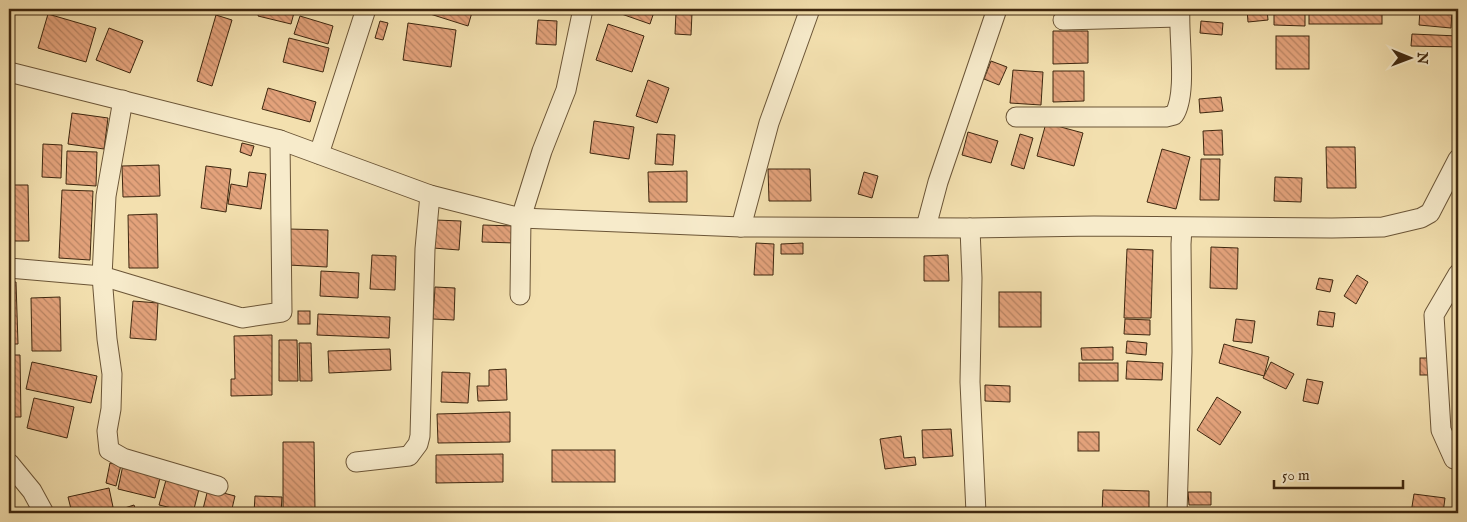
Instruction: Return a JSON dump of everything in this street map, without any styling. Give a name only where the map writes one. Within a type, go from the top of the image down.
[{"type":"street","points":[[319,154],[366,9]]},
{"type":"street","points":[[520,295],[521,218],[542,152],[566,90],[583,9]]},
{"type":"street","points":[[740,227],[769,123],[810,9]]},
{"type":"street","points":[[926,227],[938,182],[997,9]]},
{"type":"street","points":[[1016,117],[1166,117],[1174,115],[1179,108],[1181,89],[1179,13],[1063,20]]},
{"type":"street","points":[[9,72],[280,140],[430,194],[521,218],[740,227],[1382,227],[1420,218],[1430,213],[1458,159]]},
{"type":"street","points":[[123,100],[106,196],[102,276],[112,374],[111,409],[107,431],[110,450],[123,458],[218,486]]},
{"type":"street","points":[[9,268],[102,276],[242,318],[282,312],[280,140]]},
{"type":"street","points":[[356,462],[409,456],[418,444],[420,436],[425,249],[430,194]]},
{"type":"street","points":[[970,228],[972,278],[970,382],[976,513]]},
{"type":"street","points":[[1177,513],[1182,352],[1182,228]]},
{"type":"street","points":[[1458,274],[1434,315],[1440,430],[1454,459],[1458,458]]},
{"type":"street","points":[[9,462],[32,491],[44,513]]},
{"type":"building","points":[[9,9],[14,9],[13,35],[9,34]]},
{"type":"building","points":[[260,9],[295,9],[291,24],[258,16]]},
{"type":"building","points":[[428,9],[473,9],[468,26],[427,13]]},
{"type":"building","points":[[614,9],[655,9],[650,24],[613,11]]},
{"type":"building","points":[[1247,9],[1267,9],[1268,20],[1248,22]]},
{"type":"building","points":[[1274,9],[1305,9],[1305,26],[1274,25]]},
{"type":"building","points":[[1309,9],[1382,9],[1382,24],[1309,24]]},
{"type":"building","points":[[1420,9],[1452,10],[1451,28],[1419,25]]},
{"type":"building","points":[[676,12],[692,13],[691,35],[675,34]]},
{"type":"building","points":[[48,14],[96,28],[86,62],[38,48]]},
{"type":"building","points":[[216,15],[232,20],[212,86],[197,81]]},
{"type":"building","points":[[300,16],[333,26],[328,44],[294,34]]},
{"type":"building","points":[[538,20],[557,21],[556,45],[536,44]]},
{"type":"building","points":[[380,21],[388,23],[383,40],[375,38]]},
{"type":"building","points":[[1201,21],[1223,23],[1222,35],[1200,33]]},
{"type":"building","points":[[408,23],[456,30],[451,67],[403,60]]},
{"type":"building","points":[[608,24],[644,36],[632,72],[596,60]]},
{"type":"building","points":[[109,28],[143,41],[130,73],[96,60]]},
{"type":"building","points":[[1053,31],[1088,31],[1088,63],[1053,64]]},
{"type":"building","points":[[1412,34],[1458,36],[1458,47],[1411,46]]},
{"type":"building","points":[[1276,36],[1309,36],[1309,69],[1276,69]]},
{"type":"building","points":[[289,38],[329,48],[323,72],[283,62]]},
{"type":"building","points":[[991,61],[1007,67],[999,85],[984,79]]},
{"type":"building","points":[[1013,70],[1043,72],[1041,105],[1010,103]]},
{"type":"building","points":[[1053,71],[1084,71],[1084,101],[1053,102]]},
{"type":"building","points":[[648,80],[669,88],[657,123],[636,116]]},
{"type":"building","points":[[268,88],[316,102],[310,122],[262,109]]},
{"type":"building","points":[[1221,97],[1223,111],[1200,113],[1199,99]]},
{"type":"building","points":[[72,113],[108,118],[104,149],[68,144]]},
{"type":"building","points":[[594,121],[634,127],[629,159],[590,153]]},
{"type":"building","points":[[1046,123],[1083,133],[1074,166],[1037,156]]},
{"type":"building","points":[[1222,130],[1223,155],[1204,155],[1203,131]]},
{"type":"building","points":[[968,132],[998,141],[991,163],[962,155]]},
{"type":"building","points":[[657,134],[675,135],[673,165],[655,164]]},
{"type":"building","points":[[1020,134],[1033,138],[1024,169],[1011,165]]},
{"type":"building","points":[[242,143],[254,146],[251,156],[240,152]]},
{"type":"building","points":[[43,144],[62,145],[61,178],[42,177]]},
{"type":"building","points":[[1326,147],[1355,147],[1356,188],[1327,188]]},
{"type":"building","points":[[1162,149],[1190,157],[1176,209],[1147,202]]},
{"type":"building","points":[[67,151],[97,152],[96,186],[66,184]]},
{"type":"building","points":[[1201,159],[1220,159],[1219,200],[1200,200]]},
{"type":"building","points":[[159,165],[160,196],[123,197],[122,166]]},
{"type":"building","points":[[206,166],[231,169],[226,212],[201,208]]},
{"type":"building","points":[[768,169],[810,169],[811,201],[769,201]]},
{"type":"building","points":[[687,171],[687,202],[649,202],[648,172]]},
{"type":"building","points":[[249,172],[266,174],[261,209],[228,204],[231,184],[247,187]]},
{"type":"building","points":[[864,172],[878,176],[872,198],[858,194]]},
{"type":"building","points":[[1275,177],[1302,178],[1301,202],[1274,201]]},
{"type":"building","points":[[9,185],[28,185],[29,241],[9,241]]},
{"type":"building","points":[[62,190],[93,191],[90,260],[59,258]]},
{"type":"building","points":[[157,214],[158,268],[129,268],[128,215]]},
{"type":"building","points":[[435,220],[461,221],[459,250],[433,248]]},
{"type":"building","points":[[483,225],[515,226],[515,243],[482,242]]},
{"type":"building","points":[[289,229],[328,230],[327,267],[288,265]]},
{"type":"building","points":[[756,243],[774,244],[773,275],[754,275]]},
{"type":"building","points":[[803,243],[803,254],[781,254],[781,244]]},
{"type":"building","points":[[1211,247],[1238,248],[1237,289],[1210,288]]},
{"type":"building","points":[[1127,249],[1153,250],[1151,318],[1124,318]]},
{"type":"building","points":[[372,255],[396,256],[395,290],[370,289]]},
{"type":"building","points":[[948,255],[949,281],[924,281],[924,256]]},
{"type":"building","points":[[321,271],[359,273],[358,298],[320,296]]},
{"type":"building","points":[[1357,275],[1368,282],[1356,304],[1344,296]]},
{"type":"building","points":[[1319,278],[1333,280],[1330,292],[1316,289]]},
{"type":"building","points":[[9,282],[16,282],[18,344],[9,344]]},
{"type":"building","points":[[435,287],[455,288],[454,320],[433,319]]},
{"type":"building","points":[[999,292],[1041,292],[1041,327],[999,327]]},
{"type":"building","points":[[60,297],[61,351],[32,351],[31,298]]},
{"type":"building","points":[[133,301],[158,303],[156,340],[130,338]]},
{"type":"building","points":[[298,311],[310,311],[310,324],[298,324]]},
{"type":"building","points":[[1319,311],[1335,313],[1333,327],[1317,325]]},
{"type":"building","points":[[318,314],[390,317],[389,338],[317,335]]},
{"type":"building","points":[[1125,319],[1150,320],[1150,335],[1124,334]]},
{"type":"building","points":[[1236,319],[1255,321],[1252,343],[1233,341]]},
{"type":"building","points":[[272,335],[272,395],[231,396],[231,379],[235,379],[234,336]]},
{"type":"building","points":[[279,340],[297,340],[298,381],[279,381]]},
{"type":"building","points":[[1127,341],[1147,343],[1146,355],[1126,353]]},
{"type":"building","points":[[299,343],[311,343],[312,381],[300,381]]},
{"type":"building","points":[[1224,344],[1269,357],[1264,376],[1219,363]]},
{"type":"building","points":[[1113,347],[1113,360],[1082,360],[1081,348]]},
{"type":"building","points":[[390,349],[391,370],[329,373],[328,351]]},
{"type":"building","points":[[9,355],[20,355],[21,417],[9,417]]},
{"type":"building","points":[[1420,358],[1432,358],[1432,375],[1420,375]]},
{"type":"building","points":[[1127,361],[1163,363],[1162,380],[1126,379]]},
{"type":"building","points":[[32,362],[97,376],[91,403],[26,389]]},
{"type":"building","points":[[1271,362],[1294,374],[1286,389],[1263,378]]},
{"type":"building","points":[[1079,363],[1118,363],[1118,381],[1079,381]]},
{"type":"building","points":[[506,369],[507,400],[478,401],[477,386],[489,386],[489,370]]},
{"type":"building","points":[[442,372],[470,373],[468,403],[441,402]]},
{"type":"building","points":[[1307,379],[1323,382],[1318,404],[1303,401]]},
{"type":"building","points":[[985,385],[1010,386],[1010,402],[985,401]]},
{"type":"building","points":[[1217,397],[1241,412],[1220,445],[1197,430]]},
{"type":"building","points":[[34,398],[74,407],[67,438],[27,428]]},
{"type":"building","points":[[510,412],[510,442],[438,443],[437,414]]},
{"type":"building","points":[[951,429],[953,456],[923,458],[922,430]]},
{"type":"building","points":[[1078,432],[1099,432],[1099,451],[1078,451]]},
{"type":"building","points":[[901,436],[904,458],[915,457],[916,465],[885,469],[880,439]]},
{"type":"building","points":[[283,442],[314,442],[315,510],[283,511]]},
{"type":"building","points":[[552,450],[615,450],[615,482],[552,482]]},
{"type":"building","points":[[503,454],[503,482],[436,483],[436,455]]},
{"type":"building","points":[[110,463],[121,465],[116,486],[106,483]]},
{"type":"building","points":[[123,465],[161,474],[155,498],[118,489]]},
{"type":"building","points":[[166,480],[199,489],[193,513],[159,505]]},
{"type":"building","points":[[109,488],[113,507],[88,513],[72,513],[68,497]]},
{"type":"building","points":[[208,489],[235,496],[231,513],[202,513]]},
{"type":"building","points":[[1103,490],[1149,491],[1149,513],[1102,513]]},
{"type":"building","points":[[1188,492],[1211,492],[1211,505],[1189,505]]},
{"type":"building","points":[[1414,494],[1445,498],[1443,513],[1411,513]]},
{"type":"building","points":[[255,496],[282,497],[281,513],[254,513]]},
{"type":"building","points":[[134,505],[137,513],[109,513]]},
{"type":"building","points":[[948,508],[949,513],[922,513],[922,512]]}]
